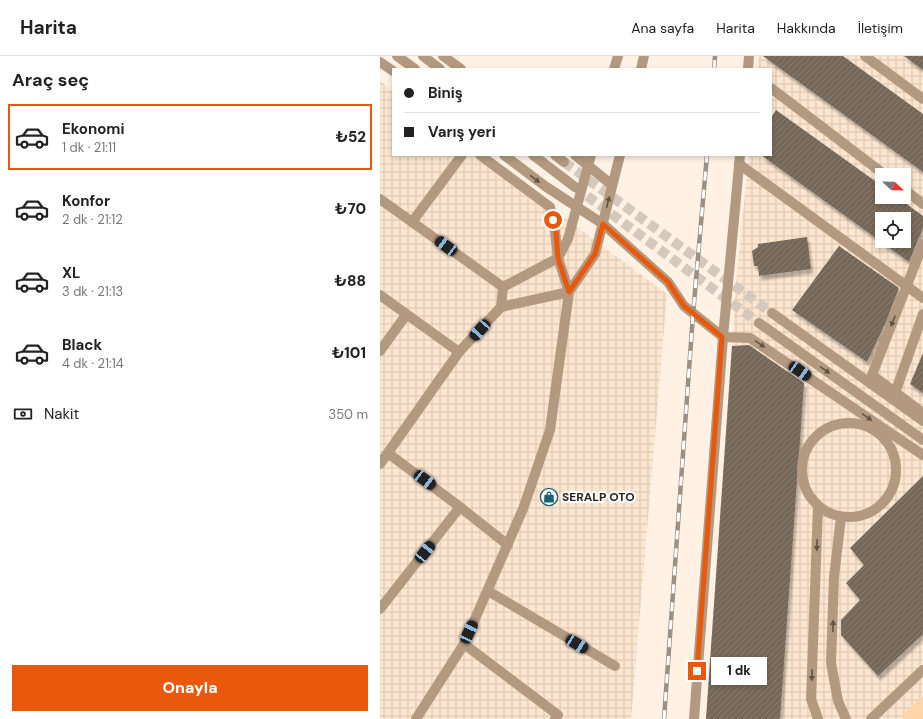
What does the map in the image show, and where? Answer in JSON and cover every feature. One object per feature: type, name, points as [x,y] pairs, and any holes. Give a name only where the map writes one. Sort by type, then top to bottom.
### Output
[{"type":"street","points":[[397,56],[414,68]]},
{"type":"street","points":[[423,56],[439,68]]},
{"type":"street","points":[[443,56],[459,68]]},
{"type":"street","points":[[614,68],[618,56]]},
{"type":"street","points":[[641,68],[644,56]]},
{"type":"street","points":[[748,68],[749,56]]},
{"type":"street","points":[[865,56],[923,99]]},
{"type":"street","points":[[380,62],[392,70]]},
{"type":"street","points":[[772,89],[876,168]]},
{"type":"street","points":[[412,222],[461,156]]},
{"type":"street","points":[[416,719],[464,644],[523,509],[550,430],[569,292],[558,258],[556,232],[550,207],[481,156]]},
{"type":"street","points":[[505,156],[545,186],[603,224],[668,282],[684,306],[722,337],[750,338],[923,455]]},
{"type":"street","points":[[533,156],[576,187]]},
{"type":"street","points":[[556,156],[564,162]]},
{"type":"street","points":[[576,156],[612,186]]},
{"type":"street","points":[[503,287],[558,258],[568,239],[591,156]]},
{"type":"street","points":[[380,464],[389,454],[459,352],[501,307],[569,292],[595,254],[620,156]]},
{"type":"street","points":[[739,160],[923,298]]},
{"type":"street","points":[[694,719],[722,337],[739,160]]},
{"type":"street","points":[[911,195],[923,204]]},
{"type":"street","points":[[380,199],[503,287]]},
{"type":"street","points":[[923,244],[872,375],[923,413]]},
{"type":"street","points":[[501,307],[503,287]]},
{"type":"street","points":[[380,295],[459,352]]},
{"type":"street","points":[[772,313],[923,422]]},
{"type":"street","points":[[896,393],[923,314]]},
{"type":"street","points":[[380,351],[406,315]]},
{"type":"street","points":[[759,323],[923,440]]},
{"type":"street","points":[[846,423],[862,425],[876,432],[888,443],[895,457],[896,473],[893,489],[884,502],[872,512],[856,517],[841,517],[829,513],[818,506],[808,494],[803,479],[802,463],[808,448],[817,435],[831,427],[846,423]]},
{"type":"street","points":[[389,454],[508,545]]},
{"type":"street","points":[[818,506],[811,698],[818,719]]},
{"type":"street","points":[[380,609],[460,507]]},
{"type":"street","points":[[841,517],[834,577],[832,663],[838,701],[846,719]]},
{"type":"street","points":[[488,591],[615,666]]},
{"type":"street","points":[[464,644],[558,715],[556,719]]},
{"type":"street","points":[[871,719],[923,670]]},
{"type":"shaded area","points":[[759,56],[923,56],[923,719],[706,719],[737,272],[749,156],[772,156],[772,68],[757,68]]},
{"type":"shaded area","points":[[380,81],[392,90],[392,156],[481,156],[667,294],[631,719],[380,719]]},
{"type":"shaded area","points":[[923,696],[923,719],[903,719],[901,716]]},
{"type":"building","points":[[763,56],[843,56],[923,114],[923,172]]},
{"type":"building","points":[[904,56],[923,56],[923,70]]},
{"type":"building","points":[[776,110],[875,181],[875,204],[907,204],[923,216],[923,228],[909,262],[890,248],[911,248],[911,212],[875,212],[875,237],[762,156],[772,156],[772,116]]},
{"type":"building","points":[[807,237],[811,269],[759,276],[758,266],[754,266],[752,251],[758,247],[758,244]]},
{"type":"building","points":[[839,246],[899,288],[886,322],[867,362],[792,310]]},
{"type":"building","points":[[749,345],[804,383],[780,719],[706,719],[732,346]]},
{"type":"building","points":[[923,353],[923,393],[910,384]]},
{"type":"building","points":[[923,476],[923,634],[878,676],[841,635],[841,620],[860,600],[846,583],[864,565],[850,548]]},
{"type":"tunnel","points":[[564,162],[772,313]]},
{"type":"tunnel","points":[[575,187],[759,323]]},
{"type":"railway","points":[[714,68],[715,56]]},
{"type":"railway","points":[[664,719],[693,314],[707,156]]},
{"type":"place","name":"SERALP OTO","points":[[549,497]]},
{"type":"route","points":[[553,220],[556,232],[558,258],[569,292],[595,254],[603,224],[668,282],[684,306],[722,337],[697,671]]}]
